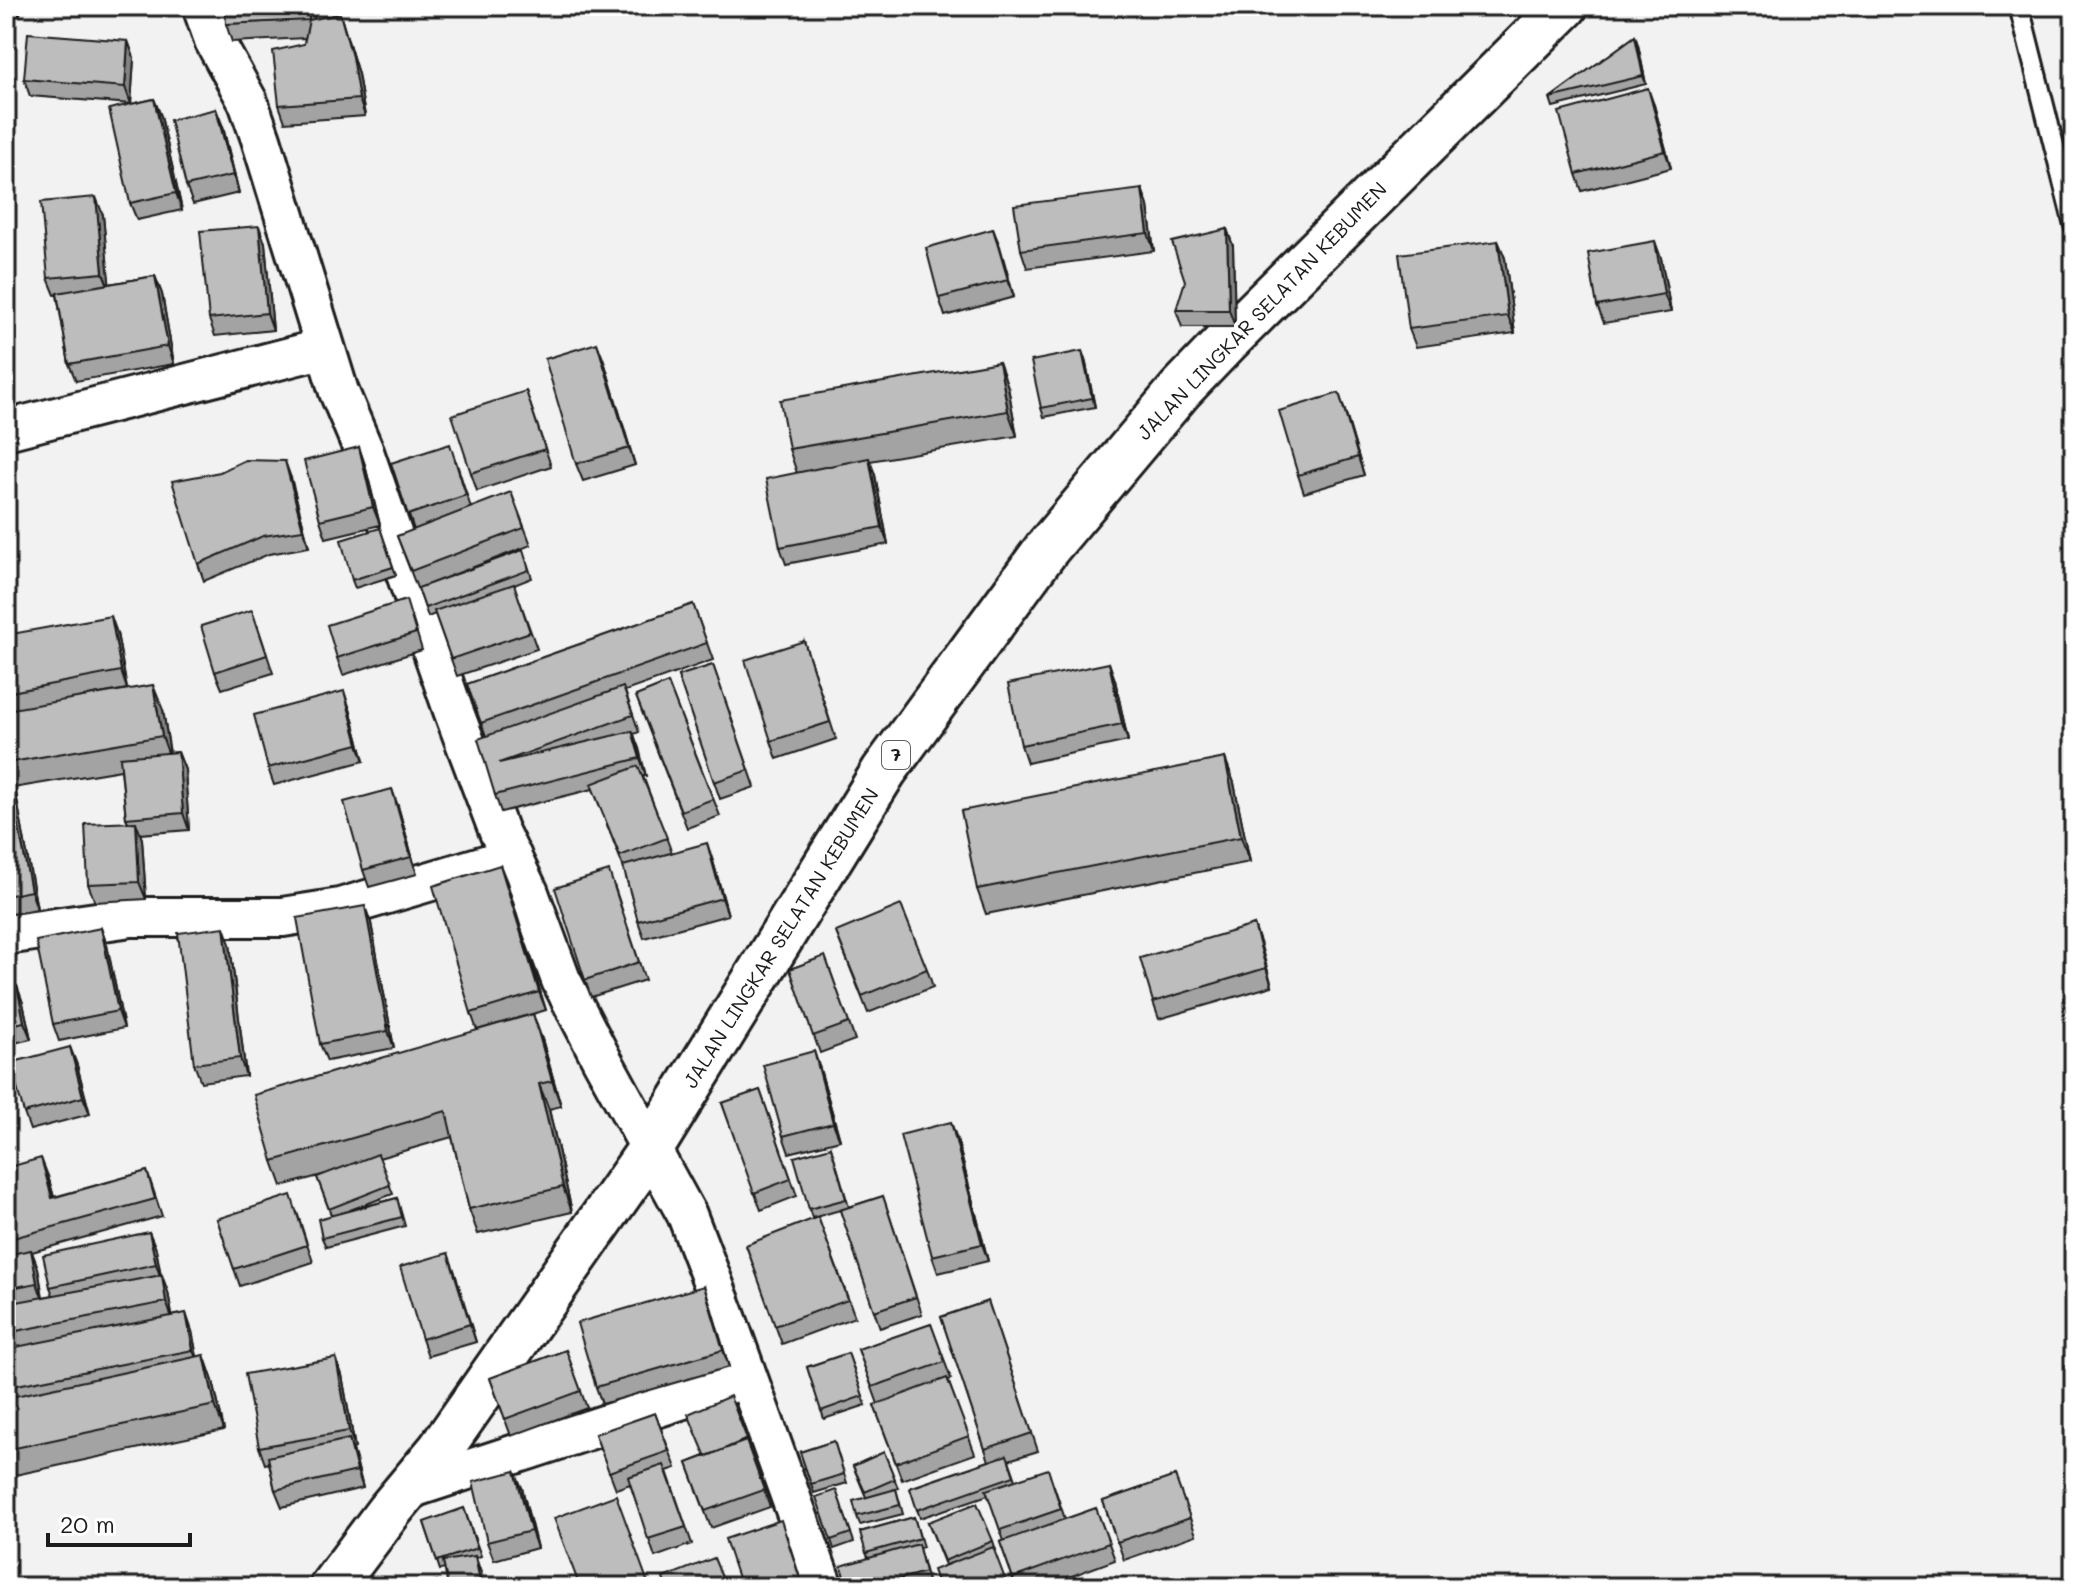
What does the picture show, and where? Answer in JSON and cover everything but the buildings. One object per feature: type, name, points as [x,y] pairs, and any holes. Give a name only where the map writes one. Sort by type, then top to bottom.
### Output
[{"type":"highway","name":"JALAN LINGKAR SELATAN KEBUMEN","points":[[332,1587],[440,1450],[650,1150],[884,771],[1048,547],[1161,412],[1218,350],[1565,6]]},
{"type":"street","points":[[202,6],[214,40],[252,114],[339,392],[363,449],[453,710],[499,832],[529,893],[561,980],[687,1215],[823,1587]]},
{"type":"street","points":[[6,430],[325,348]]},
{"type":"street","points":[[6,935],[131,917],[283,917],[340,908],[512,857]]},
{"type":"street","points":[[406,1490],[747,1378]]},
{"type":"lane","points":[[2019,6],[2074,225]]}]
